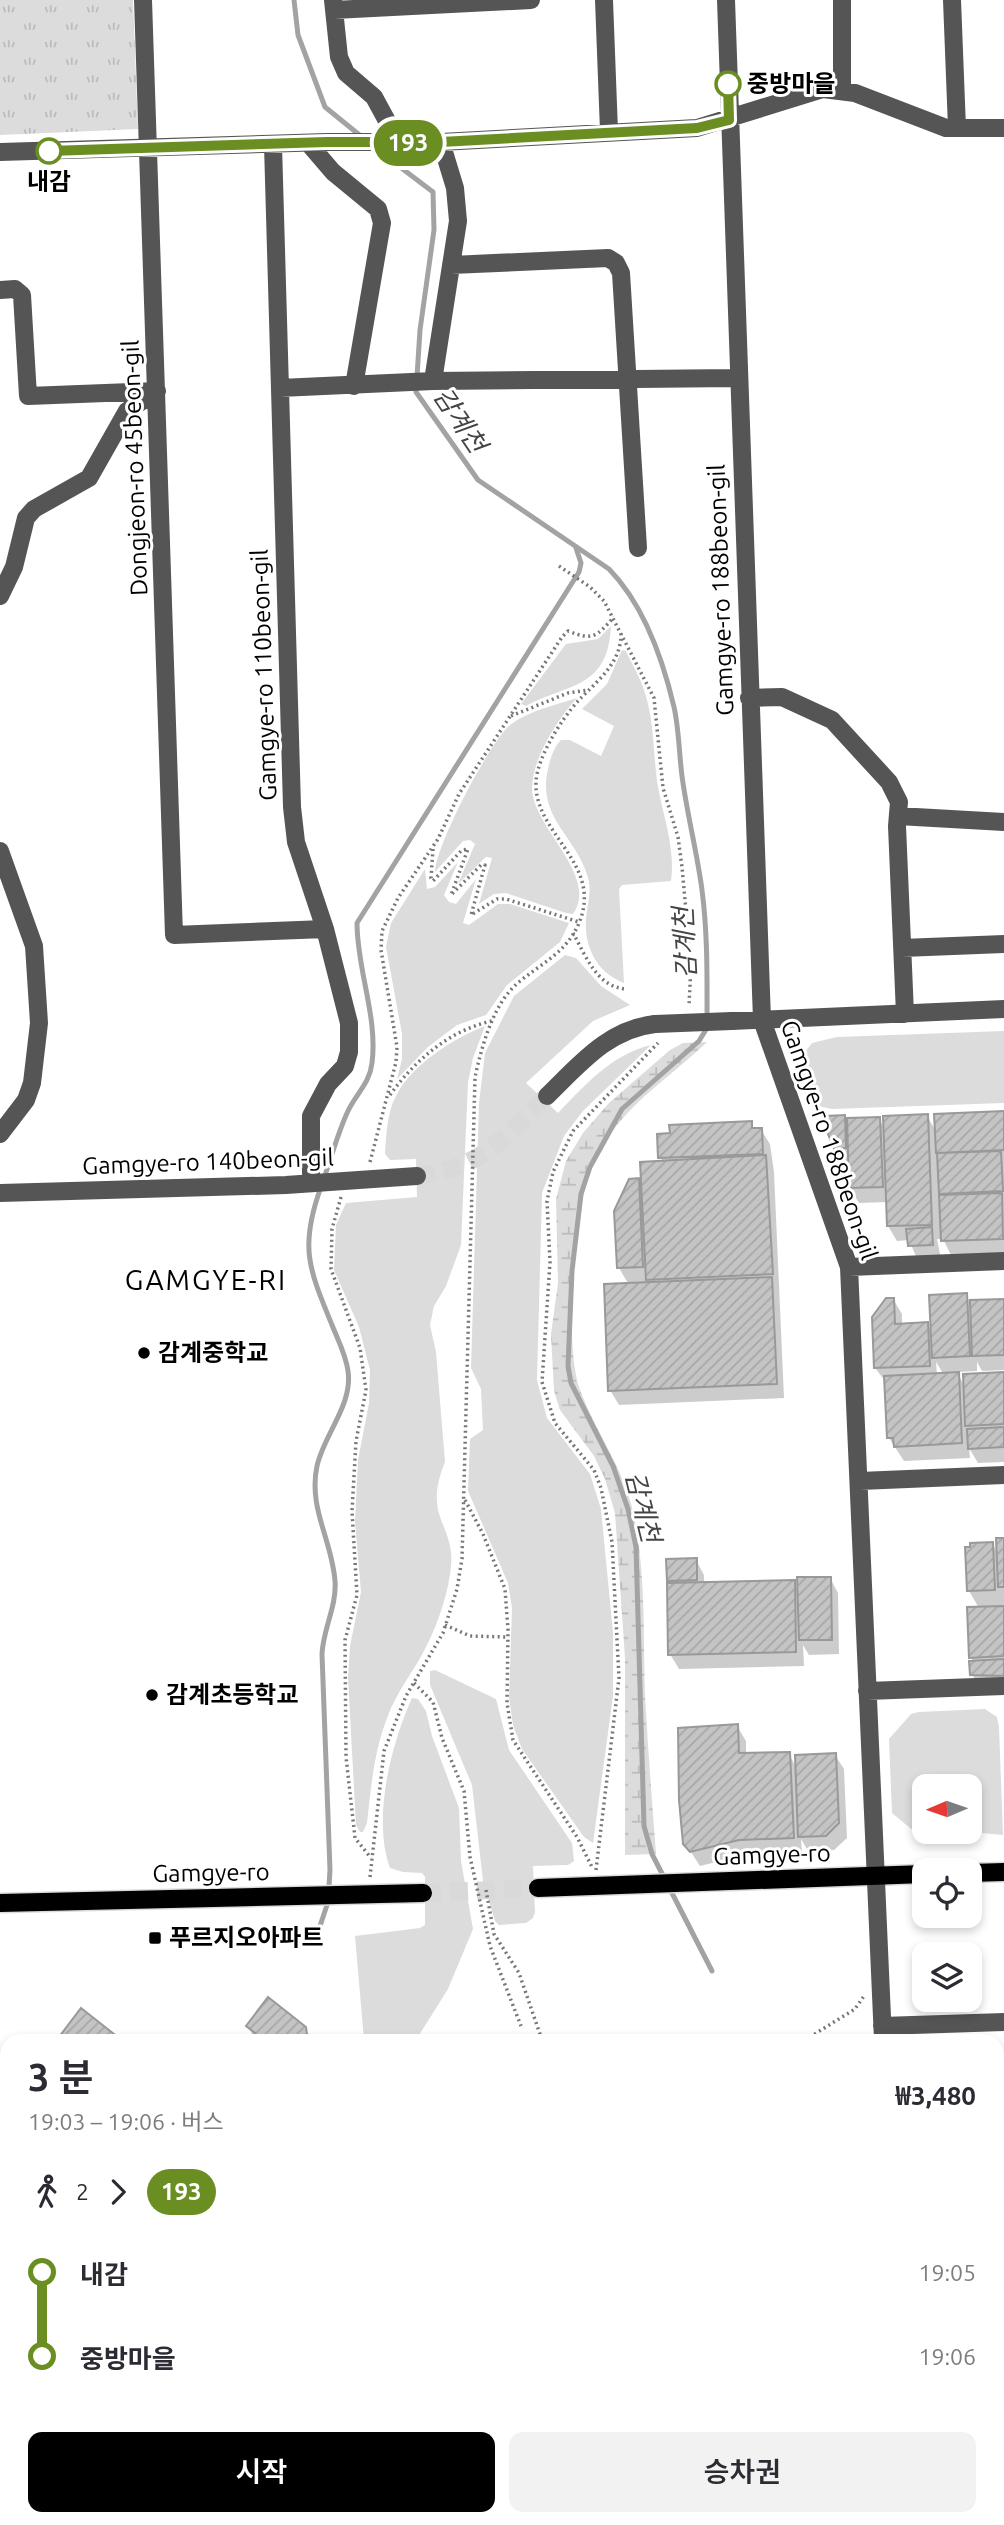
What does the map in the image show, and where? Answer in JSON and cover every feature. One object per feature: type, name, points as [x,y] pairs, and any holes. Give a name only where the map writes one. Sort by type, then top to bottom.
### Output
[{"type":"main road","points":[[982,1873],[1004,1872]]},
{"type":"main road","name":"Gamgye-ro","points":[[538,1888],[912,1874]]},
{"type":"main road","name":"Gamgye-ro","points":[[0,1903],[423,1893]]},
{"type":"street","name":"Dongjeon-ro 45beon-gil","points":[[143,0],[174,935],[325,929]]},
{"type":"street","points":[[399,143],[374,97],[345,73],[339,57],[333,5],[531,0]]},
{"type":"street","points":[[604,0],[609,131]]},
{"type":"street","name":"Gamgye-ro 188beon-gil","points":[[726,0],[737,378],[762,1020],[849,1267],[882,2033]]},
{"type":"street","points":[[842,0],[842,90]]},
{"type":"street","points":[[952,0],[957,128]]},
{"type":"street","points":[[0,152],[327,142],[441,142],[697,128],[729,120],[804,93],[842,90],[946,128],[1004,128]]},
{"type":"street","points":[[432,381],[451,265],[457,205],[456,188],[441,142]]},
{"type":"street","points":[[309,144],[333,172],[378,209],[383,223],[354,386]]},
{"type":"street","name":"Gamgye-ro 110beon-gil","points":[[273,145],[292,807],[296,842],[325,929],[349,1023],[349,1052],[345,1066],[328,1084],[311,1116],[311,1184]]},
{"type":"street","points":[[451,265],[608,258],[616,263],[621,273],[638,548]]},
{"type":"street","points":[[0,290],[15,289],[22,295],[28,396],[157,391]]},
{"type":"street","points":[[280,388],[432,381],[737,378]]},
{"type":"street","points":[[0,596],[14,567],[26,518],[34,509],[89,478],[127,411],[157,391]]},
{"type":"street","points":[[749,698],[782,697],[832,720],[889,782],[899,802],[905,1014]]},
{"type":"street","points":[[898,816],[1004,822]]},
{"type":"street","points":[[0,850],[34,946],[39,1023],[32,1083],[26,1100],[0,1134]]},
{"type":"street","points":[[902,948],[1004,944]]},
{"type":"street","points":[[547,1096],[608,1040],[625,1030],[655,1024],[1004,1009]]},
{"type":"street","name":"Gamgye-ro 140beon-gil","points":[[0,1193],[286,1185],[417,1177]]},
{"type":"street","points":[[849,1267],[1004,1261]]},
{"type":"street","points":[[860,1482],[1004,1475]]},
{"type":"street","points":[[867,1691],[1004,1686]]},
{"type":"street","points":[[882,2033],[1004,2022]]},
{"type":"path","points":[[464,1498],[483,1534],[505,1588],[508,1637],[507,1703],[513,1740],[577,1837],[595,1874],[619,1678],[612,1542],[598,1479],[585,1458],[555,1423],[542,1382],[550,1262],[547,1201],[553,1172],[573,1131],[594,1106],[682,1022],[689,1008],[691,966],[678,837],[663,788],[654,698],[614,617],[590,587],[559,566]]},
{"type":"path","points":[[369,1180],[369,1165],[394,1077],[397,1047],[381,950],[382,931],[398,898],[433,849],[459,794],[565,633],[592,636],[614,617]]},
{"type":"path","points":[[370,1894],[371,1858],[384,1751],[414,1683],[445,1625],[457,1589],[462,1559],[474,1090],[479,1060],[497,1010],[518,982],[553,958],[579,922],[584,905],[583,880],[542,809],[536,781],[545,755],[567,716],[591,690],[619,651],[621,630]]},
{"type":"path","points":[[509,717],[568,693],[591,690]]},
{"type":"path","points":[[433,849],[433,881],[462,850],[468,849],[451,895],[481,865],[485,865],[471,915],[497,899],[506,899],[579,922]]},
{"type":"path","points":[[573,933],[601,978],[610,985],[627,989]]},
{"type":"path","points":[[389,1097],[408,1073],[446,1040],[464,1028],[493,1021]]},
{"type":"path","points":[[345,1181],[332,1229],[331,1269],[360,1348],[366,1390],[356,1441],[352,1511],[357,1595],[345,1640],[346,1757],[355,1838],[371,1858]]},
{"type":"path","points":[[445,1625],[470,1636],[508,1637]]},
{"type":"path","points":[[414,1683],[433,1702],[442,1738],[464,1791],[470,1857],[490,1946],[521,2026]]},
{"type":"path","points":[[486,1891],[494,1934],[519,1973],[540,2034]]},
{"type":"path","points":[[815,2034],[855,2009],[880,1974]]},
{"type":"green space","points":[[0,0],[133,0],[138,129],[0,135]]},
{"type":"green space","points":[[611,626],[608,647],[594,673],[571,687],[526,706],[521,704],[566,644],[598,639]]},
{"type":"green space","points":[[622,650],[626,651],[638,675],[648,703],[672,870],[671,881],[622,885],[619,889],[624,983],[606,973],[590,949],[586,929],[589,882],[577,853],[553,816],[546,787],[551,757],[561,740],[570,740],[601,756],[614,726],[582,709],[607,684]]},
{"type":"green space","points":[[577,698],[541,752],[532,788],[542,819],[563,851],[578,884],[579,899],[573,914],[506,893],[494,894],[479,904],[492,858],[486,857],[458,884],[475,844],[470,840],[463,841],[435,872],[453,820],[487,755],[507,728],[531,713]]},
{"type":"green space","points":[[458,862],[444,895],[449,902],[456,904],[476,879],[463,923],[469,925],[498,904],[510,904],[569,923],[560,942],[507,985],[486,1015],[457,1025],[428,1047],[397,1079],[402,1059],[402,1034],[386,947],[391,923],[425,869],[427,889],[435,887]]},
{"type":"green space","points":[[565,955],[576,958],[601,986],[630,1005],[593,1021],[526,1083],[558,1113],[611,1063],[651,1045],[583,1111],[564,1136],[542,1193],[537,1380],[547,1418],[590,1474],[601,1509],[613,1633],[613,1696],[593,1843],[584,1837],[522,1749],[513,1725],[509,1697],[512,1608],[508,1583],[468,1491],[470,1439],[483,1430],[481,1389],[471,1368],[479,1103],[485,1053],[514,996]]},
{"type":"green space","points":[[485,1026],[473,1058],[468,1082],[461,1245],[446,1286],[434,1306],[430,1325],[436,1352],[445,1462],[437,1496],[451,1552],[450,1575],[432,1634],[387,1718],[376,1757],[367,1823],[363,1832],[360,1832],[356,1825],[348,1678],[350,1646],[361,1592],[355,1522],[358,1460],[369,1403],[370,1370],[359,1327],[334,1270],[336,1225],[346,1203],[417,1197],[416,1159],[390,1160],[385,1154],[393,1102],[403,1085],[423,1063],[447,1045]]},
{"type":"green space","points":[[1004,1031],[1004,1103],[832,1109],[808,1104],[797,1063],[812,1043],[837,1037]]},
{"type":"green space","points":[[707,1042],[645,1096],[603,1144],[586,1185],[575,1258],[572,1346],[575,1371],[587,1407],[619,1470],[631,1503],[641,1565],[645,1696],[656,1854],[625,1855],[625,1658],[615,1513],[605,1479],[594,1456],[560,1410],[554,1391],[551,1334],[558,1283],[556,1199],[566,1161],[583,1133],[609,1103],[670,1050],[683,1043]]},
{"type":"green space","points":[[435,1670],[496,1699],[509,1750],[572,1843],[574,1861],[568,1865],[533,1866],[535,1912],[533,1918],[526,1923],[499,1925],[495,1921],[483,1881],[472,1785],[430,1685],[430,1671]]},
{"type":"green space","points":[[412,1698],[418,1699],[426,1711],[432,1736],[459,1808],[461,1861],[473,1929],[448,1989],[420,2034],[363,2034],[355,1936],[420,1928],[425,1925],[425,1877],[422,1873],[390,1868],[385,1849],[383,1827],[386,1782]]},
{"type":"green space","points":[[985,1709],[997,1717],[1003,1835],[982,1833],[982,1774],[912,1774],[912,1830],[892,1813],[889,1739],[911,1714]]},
{"type":"building","points":[[1004,1111],[1004,1150],[936,1153],[934,1114]]},
{"type":"building","points":[[928,1114],[932,1225],[887,1226],[883,1116]]},
{"type":"building","points":[[845,1115],[846,1148],[834,1149],[826,1129],[826,1116]]},
{"type":"building","points":[[880,1117],[883,1187],[849,1188],[847,1118]]},
{"type":"building","points":[[752,1121],[752,1128],[762,1128],[763,1154],[658,1158],[657,1134],[670,1133],[669,1125]]},
{"type":"building","points":[[1001,1151],[1003,1191],[939,1194],[937,1153]]},
{"type":"building","points":[[766,1155],[773,1274],[646,1280],[640,1162]]},
{"type":"building","points":[[639,1178],[643,1267],[617,1268],[614,1211],[629,1179]]},
{"type":"building","points":[[1002,1193],[1003,1239],[941,1241],[939,1195]]},
{"type":"building","points":[[932,1227],[933,1245],[908,1246],[906,1229]]},
{"type":"building","points":[[772,1277],[777,1384],[608,1391],[604,1284]]},
{"type":"building","points":[[967,1293],[970,1356],[932,1358],[929,1295]]},
{"type":"building","points":[[886,1298],[894,1298],[895,1324],[928,1322],[930,1366],[874,1368],[872,1317]]},
{"type":"building","points":[[1004,1299],[1004,1355],[972,1356],[970,1300]]},
{"type":"building","points":[[959,1372],[962,1443],[894,1447],[893,1438],[887,1438],[884,1376]]},
{"type":"building","points":[[1004,1372],[1004,1424],[965,1426],[963,1374]]},
{"type":"building","points":[[1004,1427],[1004,1447],[968,1449],[967,1429]]},
{"type":"building","points":[[996,1538],[1004,1538],[1004,1587],[998,1587]]},
{"type":"building","points":[[993,1542],[995,1590],[967,1591],[965,1547],[970,1547],[970,1543]]},
{"type":"building","points":[[697,1558],[697,1580],[667,1581],[666,1559]]},
{"type":"building","points":[[797,1577],[831,1577],[832,1640],[799,1640]]},
{"type":"building","points":[[795,1580],[796,1652],[668,1655],[667,1583]]},
{"type":"building","points":[[1004,1606],[1004,1656],[969,1658],[967,1607]]},
{"type":"building","points":[[1004,1659],[1004,1676],[970,1675],[969,1661]]},
{"type":"building","points":[[738,1724],[739,1753],[790,1752],[794,1838],[739,1840],[690,1852],[683,1844],[679,1800],[678,1728]]},
{"type":"building","points":[[836,1753],[839,1823],[826,1836],[798,1837],[795,1755]]},
{"type":"building","points":[[268,1997],[306,2027],[307,2034],[254,2034],[246,2026]]},
{"type":"building","points":[[81,2008],[114,2034],[61,2034]]},
{"type":"waterway","name":"감계천","points":[[294,0],[298,35],[325,107],[362,137]]},
{"type":"waterway","name":"감계천","points":[[375,148],[433,192],[434,230],[420,330],[416,392],[478,480],[609,569],[621,583],[650,634],[676,715],[684,790],[704,907],[707,1028],[699,1041],[622,1109],[590,1167],[581,1194],[572,1271],[568,1366],[571,1383],[613,1466],[628,1509],[636,1547],[644,1826],[652,1854],[712,1971]]},
{"type":"waterway","points":[[324,1178],[344,1119],[366,1082],[372,1063],[372,1028],[357,923],[579,572],[581,563],[576,548]]},
{"type":"waterway","points":[[316,1938],[328,1902],[330,1870],[322,1654],[335,1581],[318,1510],[315,1481],[321,1454],[342,1408],[348,1384],[346,1359],[317,1288],[310,1258],[310,1226],[321,1187]]},
{"type":"tunnel","points":[[417,1176],[439,1172],[475,1159],[503,1138],[547,1096]]},
{"type":"tunnel","points":[[423,1893],[538,1888]]},
{"type":"bus line","name":"193","points":[[49,151],[327,142],[441,142],[697,128],[729,120],[728,84]]},
{"type":"place","name":"중방마을","points":[[728,84]]},
{"type":"place","name":"내감","points":[[49,151]]},
{"type":"place","name":"감계중학교","points":[[144,1353]]},
{"type":"place","name":"감계초등학교","points":[[152,1695]]},
{"type":"place","name":"푸르지오아파트","points":[[155,1938]]},
{"type":"district","name":"GAMGYE-RI","points":[[206,1280]]}]
